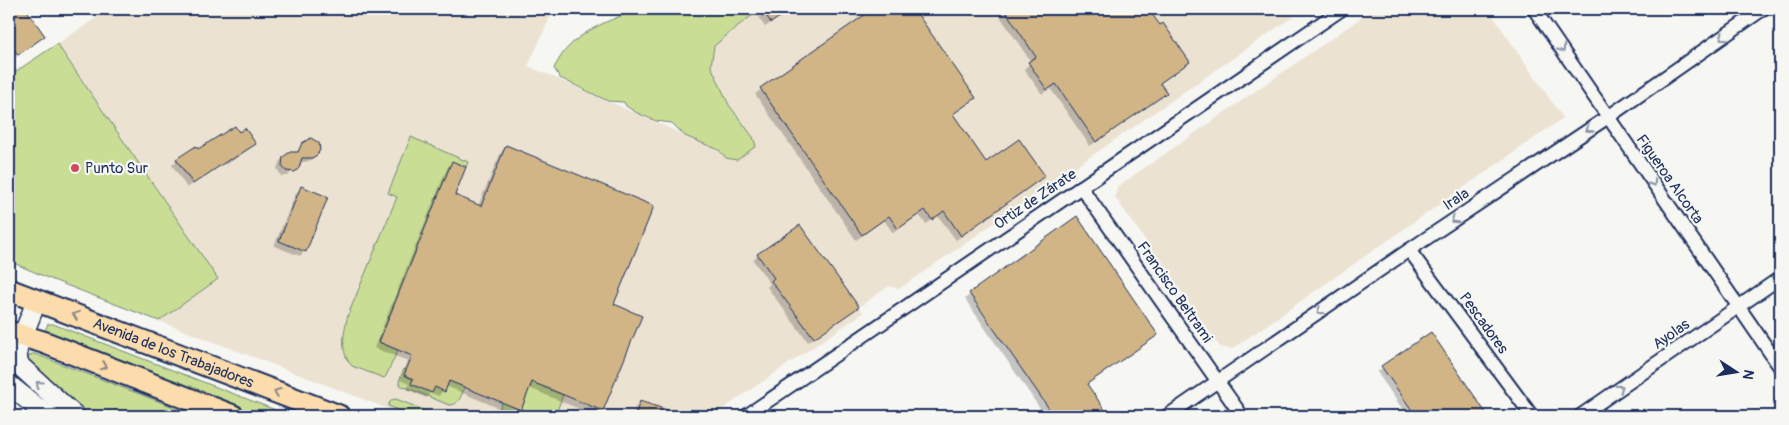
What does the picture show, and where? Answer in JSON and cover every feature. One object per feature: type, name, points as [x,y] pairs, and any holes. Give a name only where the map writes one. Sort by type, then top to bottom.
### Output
[{"type":"main road","name":"Avenida de los Trabajadores","points":[[9,290],[339,416]]},
{"type":"main road","points":[[37,300],[16,334],[18,364],[75,416]]},
{"type":"main road","points":[[16,334],[42,342],[233,416]]},
{"type":"main road","points":[[9,386],[48,416]]},
{"type":"street","name":"Ortiz de Zárate","points":[[746,416],[1342,9]]},
{"type":"street","name":"Figueroa Alcorta","points":[[1534,9],[1780,367]]},
{"type":"street","name":"Irala","points":[[1167,416],[1409,250],[1608,117],[1763,9]]},
{"type":"street","name":"Francisco Beltrami","points":[[1081,187],[1242,416]]},
{"type":"street","name":"Pescadores","points":[[1409,250],[1532,416]]},
{"type":"street","name":"Ayolas","points":[[1580,416],[1780,278]]},
{"type":"shaded area","points":[[110,9],[554,9],[528,66],[719,150],[726,158],[737,160],[748,150],[753,137],[729,105],[711,66],[713,43],[761,9],[1304,9],[899,289],[889,286],[859,307],[863,313],[712,416],[407,416],[159,321],[218,279],[57,44]]},
{"type":"shaded area","points":[[1374,9],[1488,9],[1563,118],[1232,349],[1220,347],[1115,197],[1117,187]]},
{"type":"green space","points":[[642,9],[761,9],[714,46],[711,66],[729,105],[753,137],[756,146],[737,160],[726,158],[719,150],[685,136],[672,123],[656,121],[637,113],[626,106],[624,102],[608,101],[560,78],[554,68],[571,44],[600,25]]},
{"type":"green space","name":"Punto Sur","points":[[57,44],[218,279],[159,321],[9,261],[9,76]]},
{"type":"green space","points":[[411,137],[468,162],[466,167],[452,162],[379,342],[398,350],[384,378],[352,366],[345,355],[344,334],[348,315],[397,197],[388,193]]},
{"type":"green space","points":[[48,324],[53,324],[291,416],[262,416],[49,334],[45,330]]},
{"type":"green space","points":[[32,354],[197,416],[91,416],[54,386],[29,361],[28,357]]},
{"type":"green space","points":[[404,369],[407,370],[405,375],[445,391],[449,381],[465,387],[457,402],[449,405],[400,385],[399,381]]},
{"type":"green space","points":[[532,382],[563,395],[555,416],[497,416],[502,402],[521,410]]},
{"type":"green space","points":[[396,399],[439,416],[414,416],[388,406],[391,400]]},
{"type":"building","points":[[9,9],[26,9],[45,36],[18,55],[9,42]]},
{"type":"building","points":[[762,9],[791,9],[771,23]]},
{"type":"building","points":[[873,9],[914,9],[976,98],[953,114],[986,162],[1019,139],[1045,176],[961,236],[944,211],[932,220],[925,210],[898,229],[889,216],[862,235],[760,88]]},
{"type":"building","points":[[1004,9],[1148,9],[1160,25],[1163,23],[1190,62],[1160,83],[1167,93],[1096,142],[1056,84],[1047,90],[1028,62],[1036,57]]},
{"type":"building","points":[[235,126],[239,132],[245,128],[256,144],[193,184],[176,159],[196,146],[198,149]]},
{"type":"building","points":[[311,138],[319,143],[320,150],[317,155],[312,158],[302,158],[299,168],[295,172],[286,171],[282,166],[283,157],[290,152],[298,152],[302,143]]},
{"type":"building","points":[[506,145],[654,206],[614,304],[642,316],[603,411],[532,382],[521,410],[449,381],[445,392],[435,387],[432,393],[411,384],[413,379],[404,375],[412,356],[379,342],[452,161],[466,167],[455,195],[481,206]]},
{"type":"building","points":[[301,186],[328,197],[306,252],[279,241]]},
{"type":"building","points":[[1077,216],[1158,335],[1087,384],[1109,416],[1054,416],[969,293]]},
{"type":"building","points":[[800,225],[859,307],[814,338],[771,281],[774,278],[757,254]]},
{"type":"building","points":[[1431,332],[1488,416],[1416,416],[1381,366]]},
{"type":"building","points":[[640,401],[679,414],[679,416],[635,416]]},
{"type":"place","name":"Punto Sur","points":[[75,168]]}]
